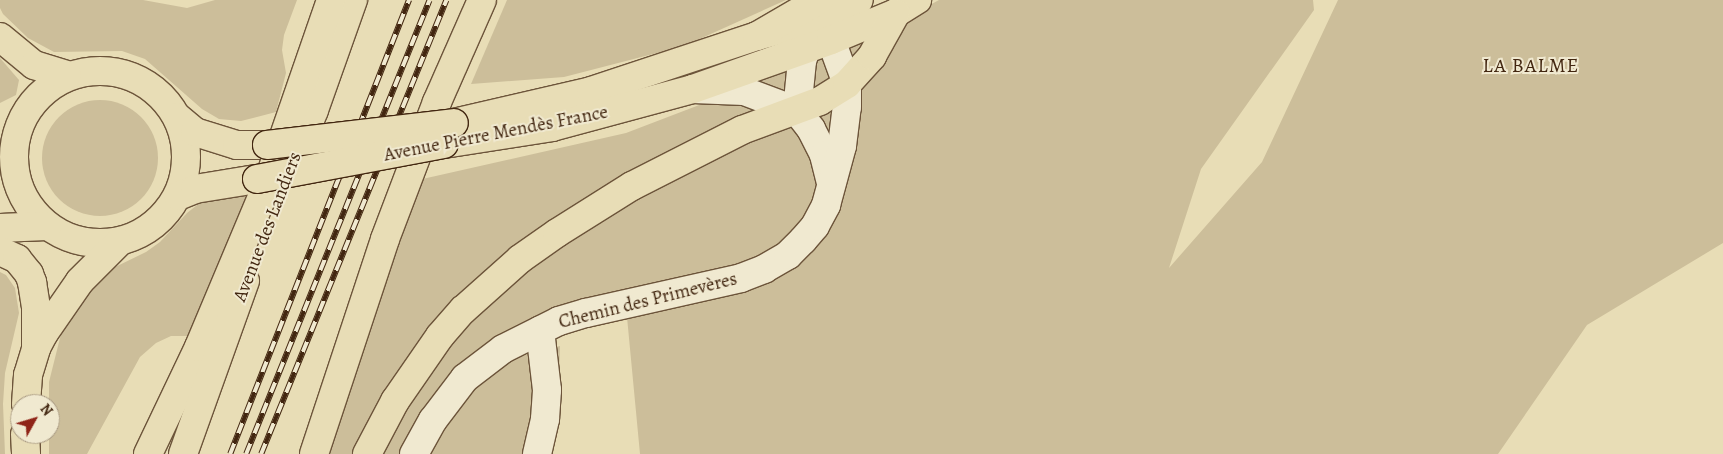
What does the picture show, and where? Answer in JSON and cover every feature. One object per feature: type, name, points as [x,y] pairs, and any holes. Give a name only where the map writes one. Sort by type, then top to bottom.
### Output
[{"type":"main road","points":[[148,454],[199,347],[267,185],[331,0]]},
{"type":"main road","name":"Avenue des Landiers","points":[[183,454],[252,263],[314,110],[353,0]]},
{"type":"main road","points":[[314,454],[385,239],[437,102],[482,0]]},
{"type":"main road","name":"Avenue Pierre Mendès France","points":[[177,117],[195,132],[237,145],[552,128],[693,89],[804,50],[822,20],[859,0]]},
{"type":"main road","points":[[367,454],[395,401],[440,336],[463,310],[520,259],[594,209],[658,172],[742,130],[820,101],[847,84],[872,56],[906,6]]},
{"type":"main road","name":"Avenue Pierre Mendès France","points":[[178,196],[195,189],[257,179],[449,134],[591,91],[757,36],[822,20],[906,6]]},
{"type":"main road","points":[[0,37],[34,65],[66,76]]},
{"type":"main road","points":[[0,124],[27,108],[45,89],[66,76],[93,70],[118,72],[142,81],[162,96],[177,117],[184,136],[187,156],[185,177],[178,196],[163,217],[142,234],[118,242],[99,245],[80,242],[63,236],[47,226],[8,182],[18,128],[27,108]]},
{"type":"main road","points":[[0,228],[47,226]]},
{"type":"main road","points":[[36,348],[80,281],[118,242]]},
{"type":"main road","points":[[0,250],[17,259],[29,274],[32,282],[36,307],[36,348],[28,375],[27,394]]},
{"type":"street","name":"Chemin des Primevères","points":[[414,454],[433,420],[465,378],[503,349],[540,330],[586,313],[741,278],[764,269],[788,255],[815,226],[826,205],[842,146],[847,107],[847,84],[822,20]]},
{"type":"street","points":[[693,89],[744,92],[797,111],[799,80],[804,50]]},
{"type":"street","name":"Chemin des Primevères","points":[[797,111],[811,130],[824,155],[831,184]]},
{"type":"street","points":[[536,454],[545,419],[548,390],[540,330]]},
{"type":"shaded area","points":[[0,0],[143,0],[187,8],[215,0],[297,0],[284,35],[282,50],[286,73],[276,112],[241,121],[219,119],[202,109],[145,59],[122,51],[54,52],[28,38],[3,14],[0,8]]},
{"type":"shaded area","points":[[507,0],[786,0],[684,46],[564,77],[471,84]]},
{"type":"shaded area","points":[[939,0],[1313,0],[1314,10],[1201,169],[1169,268],[1262,162],[1338,0],[1723,0],[1723,243],[1587,325],[1498,454],[640,454],[625,296],[518,333],[406,454],[326,454],[418,180],[626,133],[817,60],[901,21]]},
{"type":"shaded area","points":[[0,58],[19,80],[16,95],[0,103]]},
{"type":"shaded area","points":[[100,100],[122,105],[141,117],[153,136],[158,158],[153,180],[141,199],[122,211],[100,216],[78,211],[59,199],[47,180],[42,158],[47,136],[59,117],[78,105]]},
{"type":"shaded area","points":[[255,186],[189,336],[171,336],[156,343],[140,357],[87,454],[49,454],[49,444],[60,444],[60,394],[49,394],[49,382],[61,334],[81,299],[107,271],[146,252],[160,242],[187,213],[201,202]]},
{"type":"shaded area","points":[[0,272],[6,275],[15,288],[19,313],[5,373],[3,404],[5,454],[0,454]]},
{"type":"shaded area","points":[[560,346],[558,422],[552,454],[431,454],[458,407],[503,361]]},
{"type":"railway","points":[[230,454],[409,0]]},
{"type":"railway","points":[[246,454],[429,0]]},
{"type":"railway","points":[[261,454],[446,0]]},
{"type":"district","name":"LA BALME","points":[[1531,65]]}]
